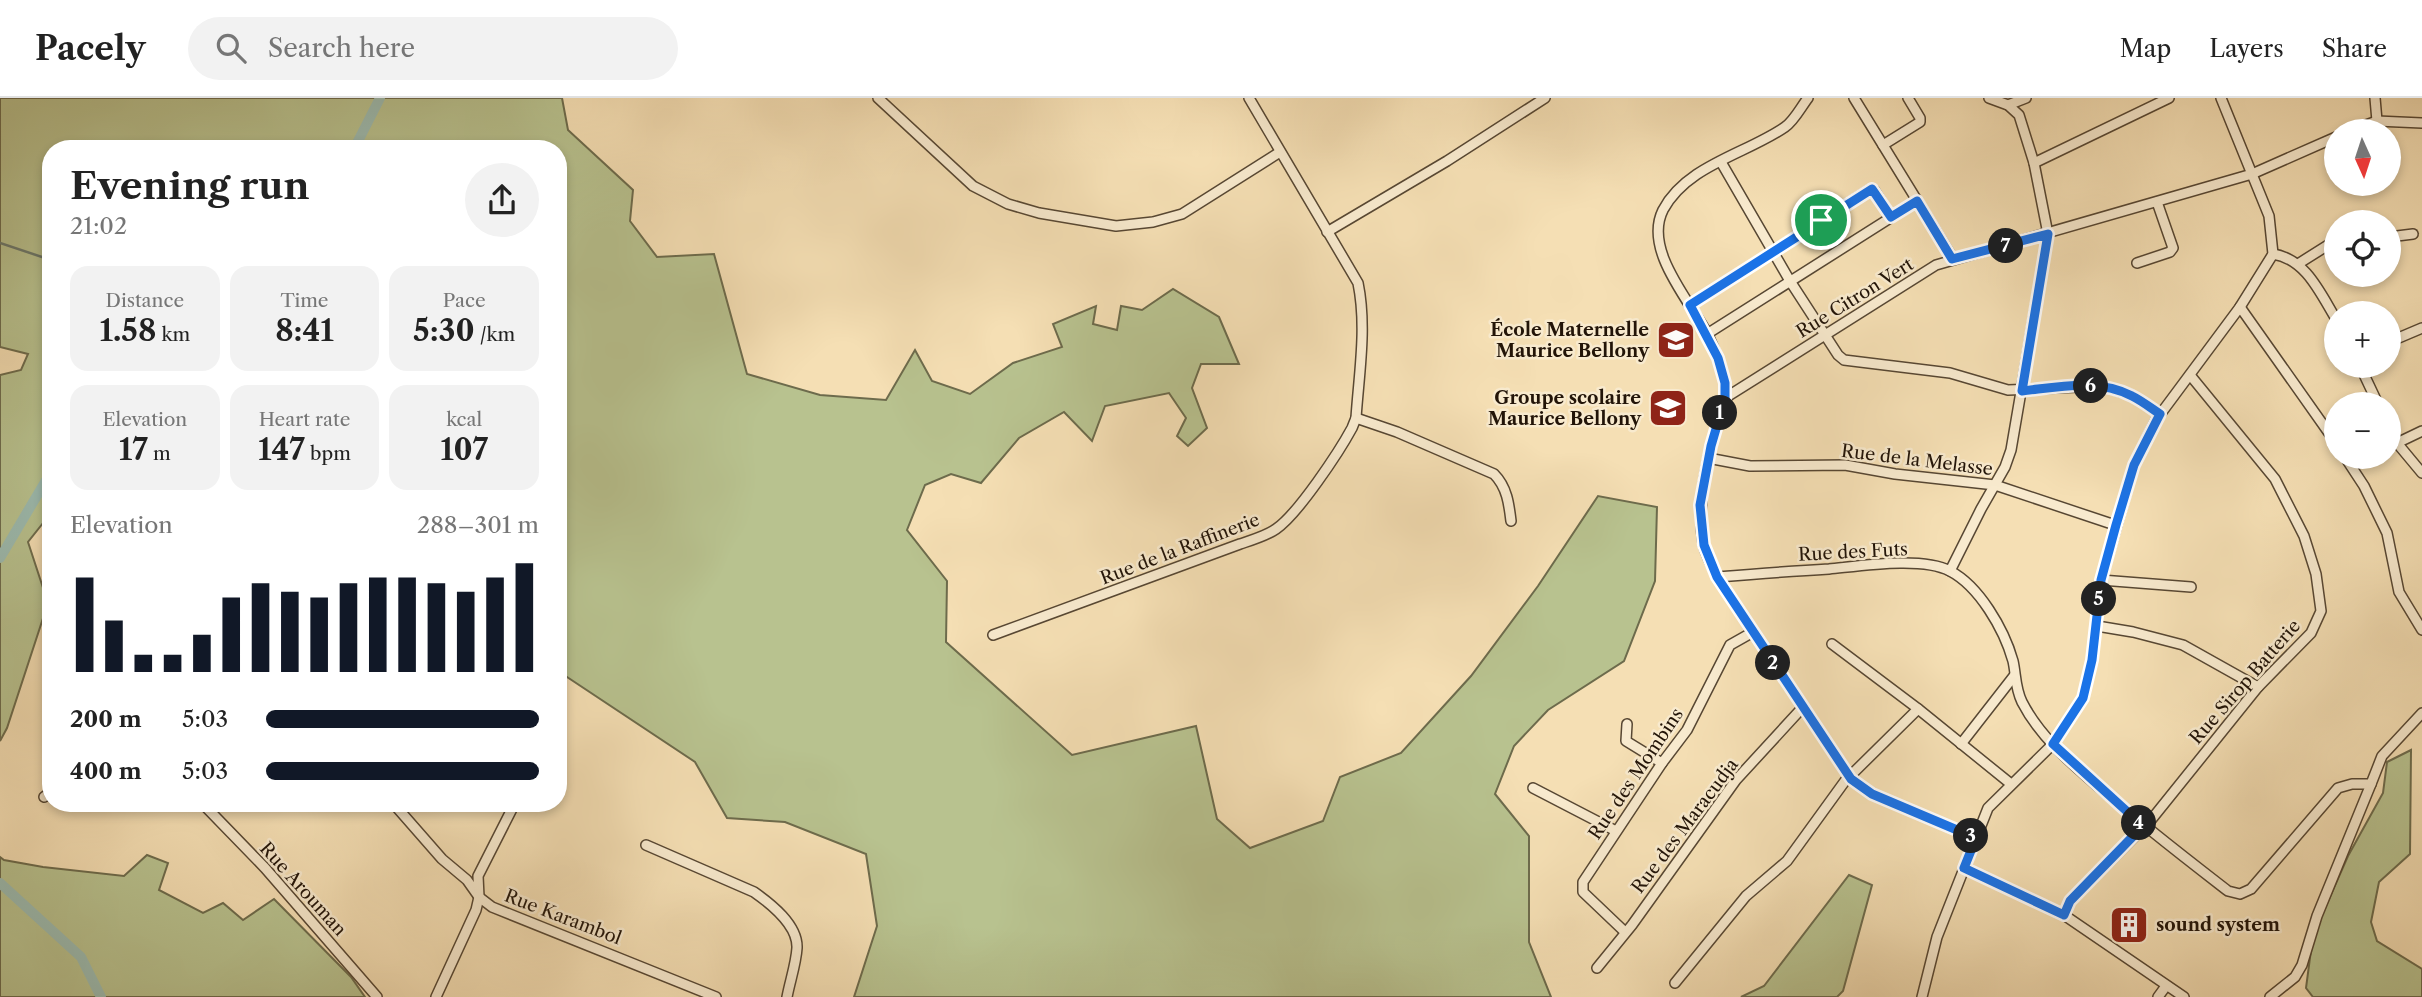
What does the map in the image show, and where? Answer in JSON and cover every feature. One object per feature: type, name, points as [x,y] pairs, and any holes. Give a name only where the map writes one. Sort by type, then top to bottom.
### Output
[{"type":"street","points":[[878,98],[973,186],[1008,204],[1039,213],[1116,226],[1153,222],[1182,214],[1280,152]]},
{"type":"street","name":"Rue de la Raffinerie","points":[[993,635],[1276,529],[1289,517],[1348,436],[1356,418],[1362,333],[1362,300],[1358,284],[1249,98]]},
{"type":"street","points":[[1327,232],[1447,161],[1545,98]]},
{"type":"street","points":[[1808,98],[1788,126],[1676,189],[1662,212],[1658,238],[1667,267],[1707,334],[1725,383],[1725,398],[1708,458],[1700,505],[1704,545],[1717,577],[1849,777],[1872,794],[1976,838]]},
{"type":"street","points":[[1854,98],[1952,259]]},
{"type":"street","points":[[1883,145],[1920,122],[1908,98]]},
{"type":"street","points":[[1950,571],[2011,450],[2048,234],[2034,163],[2019,115],[2008,105],[1989,98]]},
{"type":"street","points":[[2008,105],[2026,98]]},
{"type":"street","points":[[2034,163],[2169,98]]},
{"type":"street","points":[[1922,997],[1937,937],[1988,808],[2053,744],[2083,698],[2097,626],[2101,580],[2134,465],[2160,414],[2240,307],[2273,254],[2269,216],[2221,98]]},
{"type":"street","points":[[2375,98],[2377,119]]},
{"type":"street","points":[[2401,122],[2422,123]]},
{"type":"street","name":"Rue Citron Vert","points":[[1725,398],[1936,265],[2252,174],[2324,142]]},
{"type":"street","points":[[1721,162],[1790,281],[1838,355],[1852,362],[1950,373],[2008,390],[2103,386],[2131,395],[2160,414]]},
{"type":"street","points":[[1690,305],[1869,190],[1874,190],[1891,217]]},
{"type":"street","points":[[1707,334],[1917,201]]},
{"type":"street","points":[[2137,263],[2170,252],[2173,248],[2157,202]]},
{"type":"street","points":[[2401,236],[2413,234]]},
{"type":"street","points":[[2298,264],[2324,248]]},
{"type":"street","points":[[2273,254],[2298,264],[2324,302]]},
{"type":"street","points":[[2240,307],[2324,426]]},
{"type":"street","points":[[2401,337],[2422,328]]},
{"type":"street","name":"Rue Sirop Batterie","points":[[2064,915],[2070,901],[2143,826],[2258,687],[2311,633],[2321,611],[2316,574],[2304,536],[2275,479],[2190,376]]},
{"type":"street","points":[[1356,418],[1397,432],[1494,474],[1506,492],[1511,521]]},
{"type":"street","points":[[2401,441],[2422,431]]},
{"type":"street","points":[[2401,448],[2422,473]]},
{"type":"street","name":"Rue de la Melasse","points":[[1708,458],[1750,466],[1845,465],[1895,474],[1995,485],[2116,525]]},
{"type":"street","points":[[2353,469],[2387,533],[2399,592],[2422,630]]},
{"type":"street","name":"Rue des Futs","points":[[1717,577],[1894,563],[1928,565],[1950,571],[1975,592],[1991,612],[2014,664],[2020,698],[2032,720],[2053,744],[2143,826],[2228,891],[2240,894],[2251,889],[2338,788],[2352,784],[2371,784]]},
{"type":"street","points":[[2101,580],[2191,587]]},
{"type":"street","points":[[2097,626],[2183,645],[2258,687]]},
{"type":"street","name":"Rue des Mombins","points":[[1625,932],[1583,892],[1583,882],[1695,718],[1730,645],[1753,632]]},
{"type":"street","points":[[1832,644],[2011,784]]},
{"type":"street","points":[[1961,744],[2014,676]]},
{"type":"street","name":"Rue des Maracudja","points":[[1597,968],[1632,925],[1736,780],[1803,707]]},
{"type":"street","points":[[1675,983],[1746,896],[1787,861],[1849,777],[1918,709]]},
{"type":"street","points":[[2270,997],[2295,977],[2302,965],[2317,916],[2382,756],[2422,713]]},
{"type":"street","points":[[1627,724],[1626,741],[1662,763]]},
{"type":"street","points":[[1534,788],[1616,831]]},
{"type":"street","name":"Rue Arouman","points":[[211,812],[265,868],[377,997]]},
{"type":"street","name":"Rue Karambol","points":[[401,812],[442,859],[467,880],[479,897],[492,906],[716,997]]},
{"type":"street","points":[[436,997],[476,910],[479,897],[478,876],[510,812]]},
{"type":"street","points":[[646,845],[754,892],[786,920],[797,945],[787,997]]},
{"type":"street","points":[[1964,868],[2064,915],[2185,997]]},
{"type":"street","points":[[2158,997],[2166,986]]},
{"type":"green space","points":[[0,98],[562,98],[568,130],[633,190],[630,221],[657,257],[714,254],[747,374],[820,395],[886,400],[915,350],[932,381],[970,394],[1013,363],[1062,347],[1053,324],[1096,306],[1093,324],[1117,330],[1121,306],[1142,310],[1173,289],[1219,317],[1239,364],[1201,364],[1192,388],[1207,428],[1188,446],[1177,436],[1186,418],[1169,393],[1105,406],[1092,441],[1064,412],[1019,438],[981,483],[951,474],[925,485],[907,530],[947,581],[946,642],[1072,755],[1196,726],[1217,819],[1250,848],[1323,821],[1340,777],[1401,753],[1471,676],[1538,586],[1598,496],[1657,507],[1655,581],[1624,661],[1548,710],[1514,746],[1495,794],[1529,836],[1529,942],[1551,997],[854,997],[877,926],[866,854],[785,822],[727,818],[695,762],[567,677],[567,140],[42,140],[42,524],[28,542],[42,585],[42,621],[7,728],[0,741],[0,375],[21,370],[28,354],[0,347]]},
{"type":"green space","points":[[2411,750],[2410,854],[2379,882],[2371,922],[2377,941],[2422,969],[2422,997],[2313,997],[2306,988],[2313,935],[2348,856],[2383,793],[2387,762]]},
{"type":"green space","points":[[147,855],[168,863],[159,890],[203,913],[223,903],[243,920],[274,899],[351,977],[365,997],[0,997],[0,857],[43,867],[124,876]]},
{"type":"green space","points":[[1849,875],[1872,885],[1843,991],[1837,997],[1741,997],[1764,986]]},
{"type":"waterway","points":[[359,140],[380,98]]},
{"type":"waterway","points":[[0,243],[42,257]]},
{"type":"waterway","points":[[0,558],[42,487]]},
{"type":"waterway","points":[[0,883],[81,957],[101,997]]},
{"type":"place","name":"École Maternelle Maurice Bellony","points":[[1676,340]]},
{"type":"place","name":"Groupe scolaire Maurice Bellony","points":[[1668,408]]},
{"type":"place","name":"sound system","points":[[2129,925]]},
{"type":"route","points":[[1872,189],[1891,217],[1917,201],[1952,259],[2048,234],[2022,391],[2103,386],[2131,395],[2160,414],[2134,465],[2101,580],[2092,660],[2083,698],[2053,744],[2143,826],[2070,901],[2064,915],[1964,868],[1976,838],[1872,794],[1851,779],[1717,577],[1704,545],[1700,505],[1711,446],[1725,398],[1725,383],[1718,358],[1690,305],[1821,220],[1872,189]]}]
